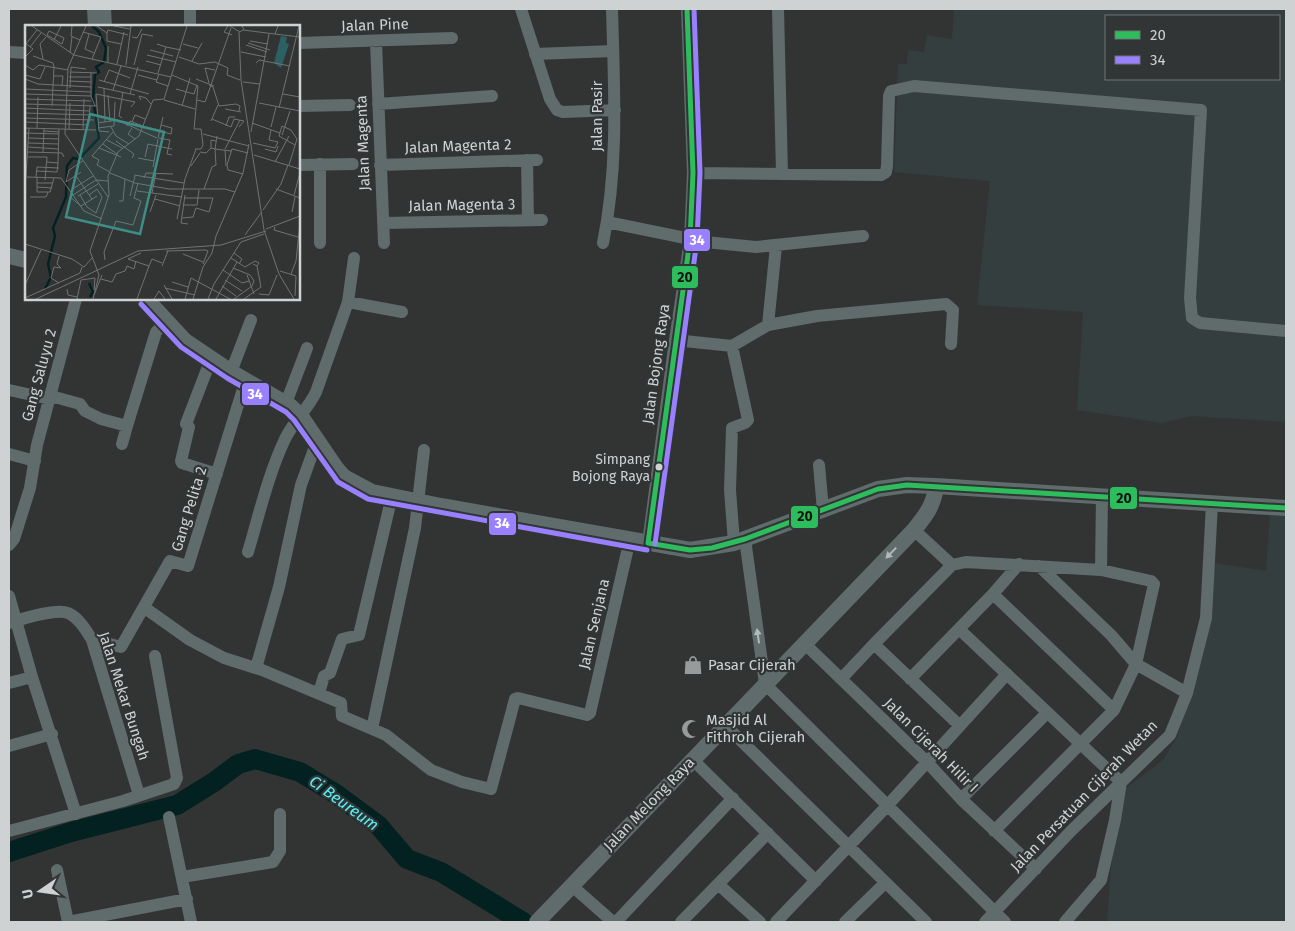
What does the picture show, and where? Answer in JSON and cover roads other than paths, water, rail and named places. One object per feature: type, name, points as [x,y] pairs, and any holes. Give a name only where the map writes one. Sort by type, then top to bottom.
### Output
[{"type":"main road","points":[[9,256],[25,260]]},
{"type":"main road","points":[[147,300],[185,341],[231,372],[286,403],[300,415],[344,477],[372,492],[630,540],[690,550],[739,541],[892,486],[936,486],[1286,508]]},
{"type":"main road","name":"Jalan Melong Raya","points":[[537,922],[914,530],[930,510],[935,500],[936,486]]},
{"type":"street","points":[[93,9],[94,25]]},
{"type":"street","points":[[105,9],[106,25]]},
{"type":"street","points":[[190,9],[190,25]]},
{"type":"street","points":[[521,9],[550,99],[557,110],[563,112],[616,110]]},
{"type":"street","name":"Jalan Pasir","points":[[603,243],[612,183],[616,110],[612,9]]},
{"type":"street","name":"Jalan Bojong Raya","points":[[648,543],[674,340],[690,240],[693,173],[687,9]]},
{"type":"street","points":[[778,9],[782,174]]},
{"type":"street","name":"Jalan Pine","points":[[300,43],[376,42],[452,38]]},
{"type":"street","name":"Jalan Magenta","points":[[376,42],[384,244]]},
{"type":"street","points":[[535,54],[613,51]]},
{"type":"street","points":[[9,52],[25,53]]},
{"type":"street","points":[[693,173],[881,175],[886,172],[889,96],[891,91],[898,88],[914,86],[1201,110],[1190,298],[1192,318],[1200,323],[1207,324],[1286,330]]},
{"type":"street","points":[[378,104],[492,96]]},
{"type":"street","points":[[300,106],[350,105]]},
{"type":"street","name":"Jalan Magenta 2","points":[[380,165],[532,160],[528,220]]},
{"type":"street","points":[[320,164],[320,243]]},
{"type":"street","points":[[300,165],[353,164]]},
{"type":"street","name":"Jalan Magenta 3","points":[[383,223],[542,220]]},
{"type":"street","points":[[607,222],[690,240],[748,246],[776,246],[863,236]]},
{"type":"street","points":[[768,325],[776,246]]},
{"type":"street","points":[[248,552],[264,495],[285,439],[300,415],[310,405],[316,392],[348,302],[354,258]]},
{"type":"street","name":"Gang Saluyu 2","points":[[9,545],[14,538],[30,488],[50,397],[76,300]]},
{"type":"street","points":[[348,302],[402,312]]},
{"type":"street","points":[[674,340],[732,346],[768,325],[817,316],[946,304],[953,310],[951,344]]},
{"type":"street","points":[[231,372],[251,320]]},
{"type":"street","points":[[122,444],[156,332],[167,321]]},
{"type":"street","points":[[732,346],[748,420],[746,423],[732,428],[730,490],[765,684],[1005,922]]},
{"type":"street","points":[[286,403],[307,348]]},
{"type":"street","points":[[211,359],[186,424],[189,427],[181,461],[182,463],[217,474]]},
{"type":"street","name":"Gang Pelita 2","points":[[95,648],[110,644],[121,647],[145,608],[170,561],[188,566],[247,381]]},
{"type":"street","points":[[9,390],[80,404],[85,411],[101,419],[127,426]]},
{"type":"street","points":[[256,668],[279,587],[301,485],[317,441]]},
{"type":"street","points":[[145,608],[190,640],[224,658],[256,668],[340,703],[342,716],[372,729],[415,528],[424,450]]},
{"type":"street","points":[[9,454],[35,461]]},
{"type":"street","points":[[819,465],[823,510]]},
{"type":"street","points":[[319,693],[324,676],[330,673],[342,639],[359,635],[392,496]]},
{"type":"street","points":[[1101,570],[1102,496]]},
{"type":"street","name":"Jalan Persatuan Cijerah Wetan","points":[[985,922],[1170,734],[1187,693],[1206,618],[1212,504]]},
{"type":"street","points":[[914,530],[952,565]]},
{"type":"street","name":"Jalan Senjana","points":[[372,729],[386,735],[431,770],[462,782],[491,789],[516,699],[589,715],[630,540]]},
{"type":"street","points":[[841,679],[952,565],[966,562],[1101,570],[1151,581],[1154,584],[1136,664],[1114,710],[994,831]]},
{"type":"street","points":[[910,679],[993,594],[1019,564]]},
{"type":"street","points":[[1039,566],[1111,634],[1136,664],[1187,693]]},
{"type":"street","points":[[993,594],[1114,710]]},
{"type":"street","points":[[9,596],[13,621],[52,734],[76,814]]},
{"type":"street","name":"Jalan Mekar Bungah","points":[[13,621],[59,612],[68,613],[85,628],[95,648],[139,796]]},
{"type":"street","points":[[959,629],[1121,782],[1115,820],[1101,880],[1065,922]]},
{"type":"street","name":"Jalan Cijerah Hilir I","points":[[804,643],[927,762],[960,799],[1036,869]]},
{"type":"street","points":[[874,644],[960,726]]},
{"type":"street","points":[[9,831],[76,814],[174,784],[177,778],[156,656]]},
{"type":"street","points":[[776,922],[887,806],[1007,674]]},
{"type":"street","points":[[9,683],[32,677]]},
{"type":"street","points":[[960,799],[1047,713]]},
{"type":"street","points":[[725,725],[885,882],[921,920]]},
{"type":"street","points":[[9,746],[52,734]]},
{"type":"street","points":[[692,759],[816,881]]},
{"type":"street","points":[[571,886],[614,922],[733,798]]},
{"type":"street","points":[[182,878],[273,862],[280,851],[280,814]]},
{"type":"street","points":[[169,817],[191,922]]},
{"type":"street","points":[[683,922],[768,832]]},
{"type":"street","points":[[58,870],[68,922],[124,917],[187,900]]},
{"type":"street","points":[[845,922],[885,882]]},
{"type":"street","points":[[718,884],[760,922]]},
{"type":"waterway","name":"Ci Beureum","points":[[9,852],[71,832],[177,805],[214,782],[238,764],[255,759],[300,772],[336,794],[378,825],[407,859],[441,872],[523,922]]},
{"type":"place","name":"Simpang Bojong Raya","points":[[659,467]]},
{"type":"place","name":"Pasar Cijerah","points":[[693,665]]},
{"type":"place","name":"Masjid Al Fithroh Cijerah","points":[[691,729]]}]
